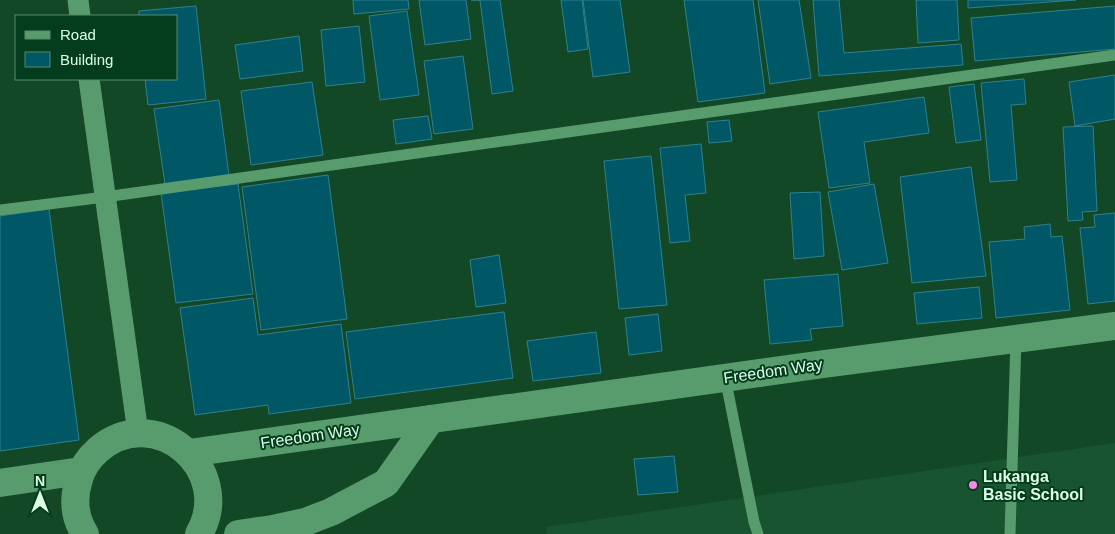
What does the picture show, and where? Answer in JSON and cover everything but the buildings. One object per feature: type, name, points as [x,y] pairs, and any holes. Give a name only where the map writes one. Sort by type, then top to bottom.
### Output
[{"type":"main road","name":"Freedom Way","points":[[189,453],[725,377],[1115,326]]},
{"type":"main road","points":[[238,534],[305,522],[331,512],[386,483],[432,419]]},
{"type":"main road","points":[[85,534],[80,527],[75,509],[75,490],[81,472],[91,456],[104,445],[120,437],[138,433],[157,435],[174,442],[189,453],[201,469],[207,486],[208,505],[204,524],[198,534]]},
{"type":"main road","points":[[0,483],[81,472]]},
{"type":"street","points":[[78,0],[80,15]]},
{"type":"street","points":[[89,80],[138,433]]},
{"type":"lane","points":[[0,210],[105,197],[1115,55]]},
{"type":"lane","points":[[1010,534],[1016,339]]},
{"type":"lane","points":[[725,377],[758,534]]},
{"type":"shaded area","name":"Lukanga Basic School","points":[[1115,443],[1115,534],[547,534],[546,527]]},
{"type":"place","name":"Lukanga Basic School","points":[[973,485]]}]
